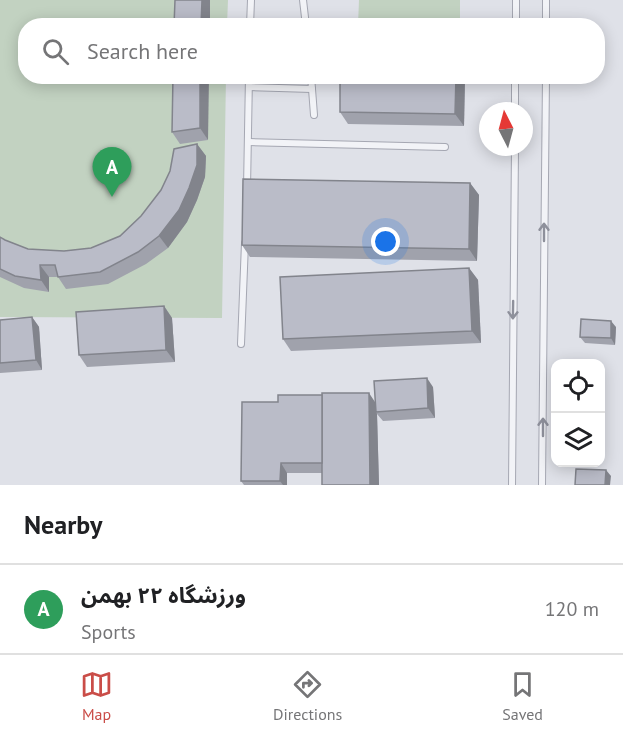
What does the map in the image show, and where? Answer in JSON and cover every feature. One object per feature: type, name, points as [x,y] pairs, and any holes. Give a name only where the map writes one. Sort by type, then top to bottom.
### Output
[{"type":"lane","points":[[250,18],[251,0]]},
{"type":"lane","points":[[303,0],[305,18]]},
{"type":"lane","points":[[516,0],[516,18]]},
{"type":"lane","points":[[546,0],[546,18]]},
{"type":"lane","points":[[312,84],[314,115]]},
{"type":"lane","points":[[515,84],[515,102]]},
{"type":"lane","points":[[542,485],[546,84]]},
{"type":"lane","points":[[247,190],[249,87],[312,89]]},
{"type":"lane","points":[[249,142],[445,147]]},
{"type":"lane","points":[[512,485],[515,156]]},
{"type":"lane","points":[[241,344],[245,237]]},
{"type":"green space","points":[[0,0],[228,0],[227,18],[18,18],[18,84],[226,84],[222,318],[0,317]]},
{"type":"green space","points":[[359,0],[460,0],[460,18],[358,18]]},
{"type":"building","points":[[175,0],[202,0],[201,18],[174,18]]},
{"type":"building","points":[[173,84],[200,84],[200,128],[172,132]]},
{"type":"building","points":[[340,84],[456,84],[455,114],[340,112]]},
{"type":"building","points":[[197,144],[197,165],[179,210],[159,236],[138,252],[100,272],[58,277],[55,265],[40,265],[41,280],[15,276],[0,269],[0,237],[28,249],[64,251],[91,248],[120,236],[141,216],[161,190],[170,171],[174,149]]},
{"type":"building","points":[[243,179],[470,183],[469,249],[242,245]]},
{"type":"building","points":[[469,268],[472,331],[283,339],[280,277]]},
{"type":"building","points":[[164,306],[166,350],[79,355],[76,312]]},
{"type":"building","points":[[32,317],[36,360],[0,363],[0,320]]},
{"type":"building","points":[[581,319],[611,321],[611,338],[580,337]]},
{"type":"building","points":[[427,378],[428,408],[376,412],[374,381]]},
{"type":"building","points":[[322,393],[369,393],[370,485],[322,485]]},
{"type":"building","points":[[278,395],[322,395],[322,463],[281,463],[280,481],[241,481],[242,402],[278,402]]},
{"type":"building","points":[[576,469],[606,470],[605,485],[575,485]]},
{"type":"place","name":"ورزشگاه ۲۲ بهمن","points":[[112,197]]}]
